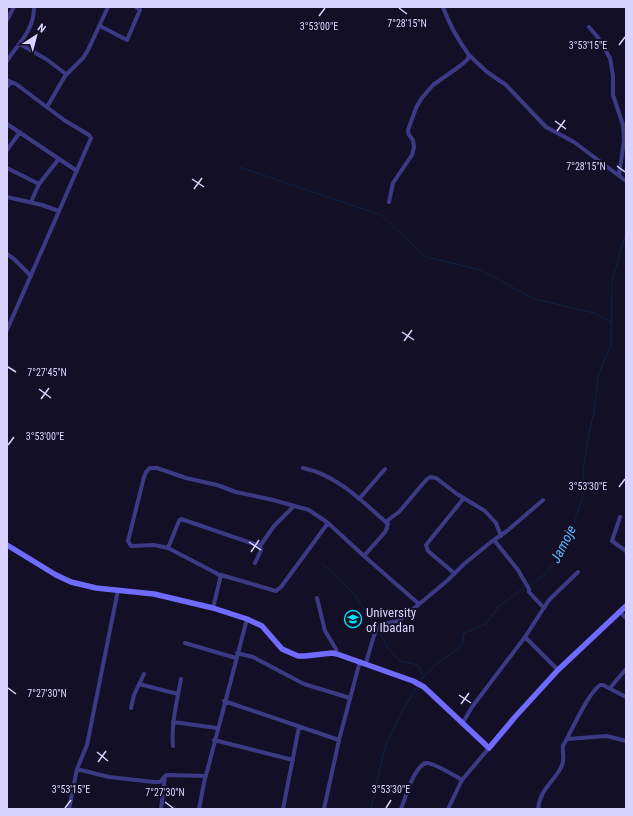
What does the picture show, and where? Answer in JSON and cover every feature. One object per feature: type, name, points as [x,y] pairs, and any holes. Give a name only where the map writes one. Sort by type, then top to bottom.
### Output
[{"type":"street","points":[[7,20],[14,7]]},
{"type":"street","points":[[7,60],[26,35],[33,20],[34,7]]},
{"type":"street","points":[[47,107],[66,74],[83,58],[88,50],[108,7]]},
{"type":"street","points":[[100,26],[127,40],[140,10],[136,7]]},
{"type":"street","points":[[443,7],[456,36],[469,55],[487,72],[506,85],[546,127],[574,142],[626,181]]},
{"type":"street","points":[[589,27],[599,39],[610,58],[613,76],[613,95],[623,125],[624,141],[619,175]]},
{"type":"street","points":[[20,44],[46,59],[66,74]]},
{"type":"street","points":[[389,202],[393,183],[412,155],[414,147],[413,140],[409,135],[408,130],[418,104],[433,85],[460,66],[468,59],[469,55]]},
{"type":"street","points":[[7,87],[9,81],[90,137],[89,144],[7,328]]},
{"type":"street","points":[[7,124],[76,171]]},
{"type":"street","points":[[7,150],[20,132]]},
{"type":"street","points":[[31,202],[39,184],[58,160]]},
{"type":"street","points":[[7,168],[39,184]]},
{"type":"street","points":[[7,197],[31,202],[59,211]]},
{"type":"street","points":[[7,254],[31,276]]},
{"type":"street","points":[[328,523],[281,587],[276,591],[221,575],[168,548],[154,546],[131,546],[128,541],[144,477],[148,469],[151,467],[309,510],[328,523],[419,604]]},
{"type":"street","points":[[303,468],[314,470],[335,481],[388,524]]},
{"type":"street","points":[[359,499],[385,469]]},
{"type":"street","points":[[364,556],[388,528],[388,520],[399,512],[430,477],[436,478],[464,498],[480,507],[496,524],[501,536]]},
{"type":"street","points":[[454,573],[428,551],[426,545],[464,498]]},
{"type":"street","points":[[324,809],[350,698],[377,627],[382,624],[399,621],[454,573],[543,500]]},
{"type":"street","points":[[255,563],[261,550],[260,546],[274,526],[294,506]]},
{"type":"street","points":[[620,517],[612,541],[626,551]]},
{"type":"street","points":[[168,548],[179,520],[181,519],[260,546]]},
{"type":"street","points":[[494,540],[518,570],[529,589],[529,592],[544,608]]},
{"type":"street","points":[[7,545],[56,575],[71,582],[96,588],[154,594],[213,608],[247,619],[262,626],[282,649],[298,656],[332,653],[337,654],[415,681],[424,687],[489,748]]},
{"type":"street","points":[[462,724],[482,693],[525,637],[544,608],[555,594],[578,572]]},
{"type":"street","points":[[213,608],[221,575]]},
{"type":"street","points":[[69,809],[77,769],[87,745],[118,590]]},
{"type":"street","points":[[317,598],[325,631],[336,649],[337,654]]},
{"type":"street","points":[[448,809],[462,780],[489,748],[558,670],[626,606]]},
{"type":"street","points":[[620,612],[626,618]]},
{"type":"street","points":[[199,809],[205,776],[217,728],[247,619]]},
{"type":"street","points":[[525,637],[558,670]]},
{"type":"street","points":[[185,643],[236,658]]},
{"type":"street","points":[[237,653],[253,657],[304,684],[350,698]]},
{"type":"street","points":[[610,688],[626,669]]},
{"type":"street","points":[[131,708],[144,674]]},
{"type":"street","points":[[173,746],[173,722],[181,679]]},
{"type":"street","points":[[139,684],[178,694]]},
{"type":"street","points":[[538,809],[539,800],[542,793],[563,764],[563,749],[567,739],[586,704],[598,686],[603,685],[626,697]]},
{"type":"street","points":[[224,701],[339,740]]},
{"type":"street","points":[[173,722],[217,728]]},
{"type":"street","points":[[282,809],[299,726]]},
{"type":"street","points":[[567,739],[607,736],[626,741]]},
{"type":"street","points":[[214,740],[293,760]]},
{"type":"street","points":[[401,809],[416,772],[424,764],[427,763],[434,765],[462,780]]},
{"type":"street","points":[[77,769],[109,777],[154,782],[160,782],[165,776],[168,775],[205,776]]},
{"type":"street","points":[[161,809],[165,776]]},
{"type":"waterway","points":[[239,167],[381,215],[426,257],[481,270],[534,299],[594,313],[611,322]]},
{"type":"waterway","name":"Jamoje","points":[[528,586],[547,572],[556,560],[574,524],[583,496],[583,472],[588,438],[594,412],[598,376],[611,345],[612,281],[626,233]]},
{"type":"waterway","points":[[322,563],[355,595],[375,626]]},
{"type":"waterway","name":"Jamoje","points":[[419,683],[433,667],[462,646],[464,633],[486,624],[499,606],[525,587]]},
{"type":"waterway","points":[[378,630],[388,648],[400,661],[418,665],[423,675]]},
{"type":"waterway","name":"Jamoje","points":[[371,809],[385,747],[400,715],[418,685]]},
{"type":"place","name":"University of Ibadan","points":[[353,619]]}]
